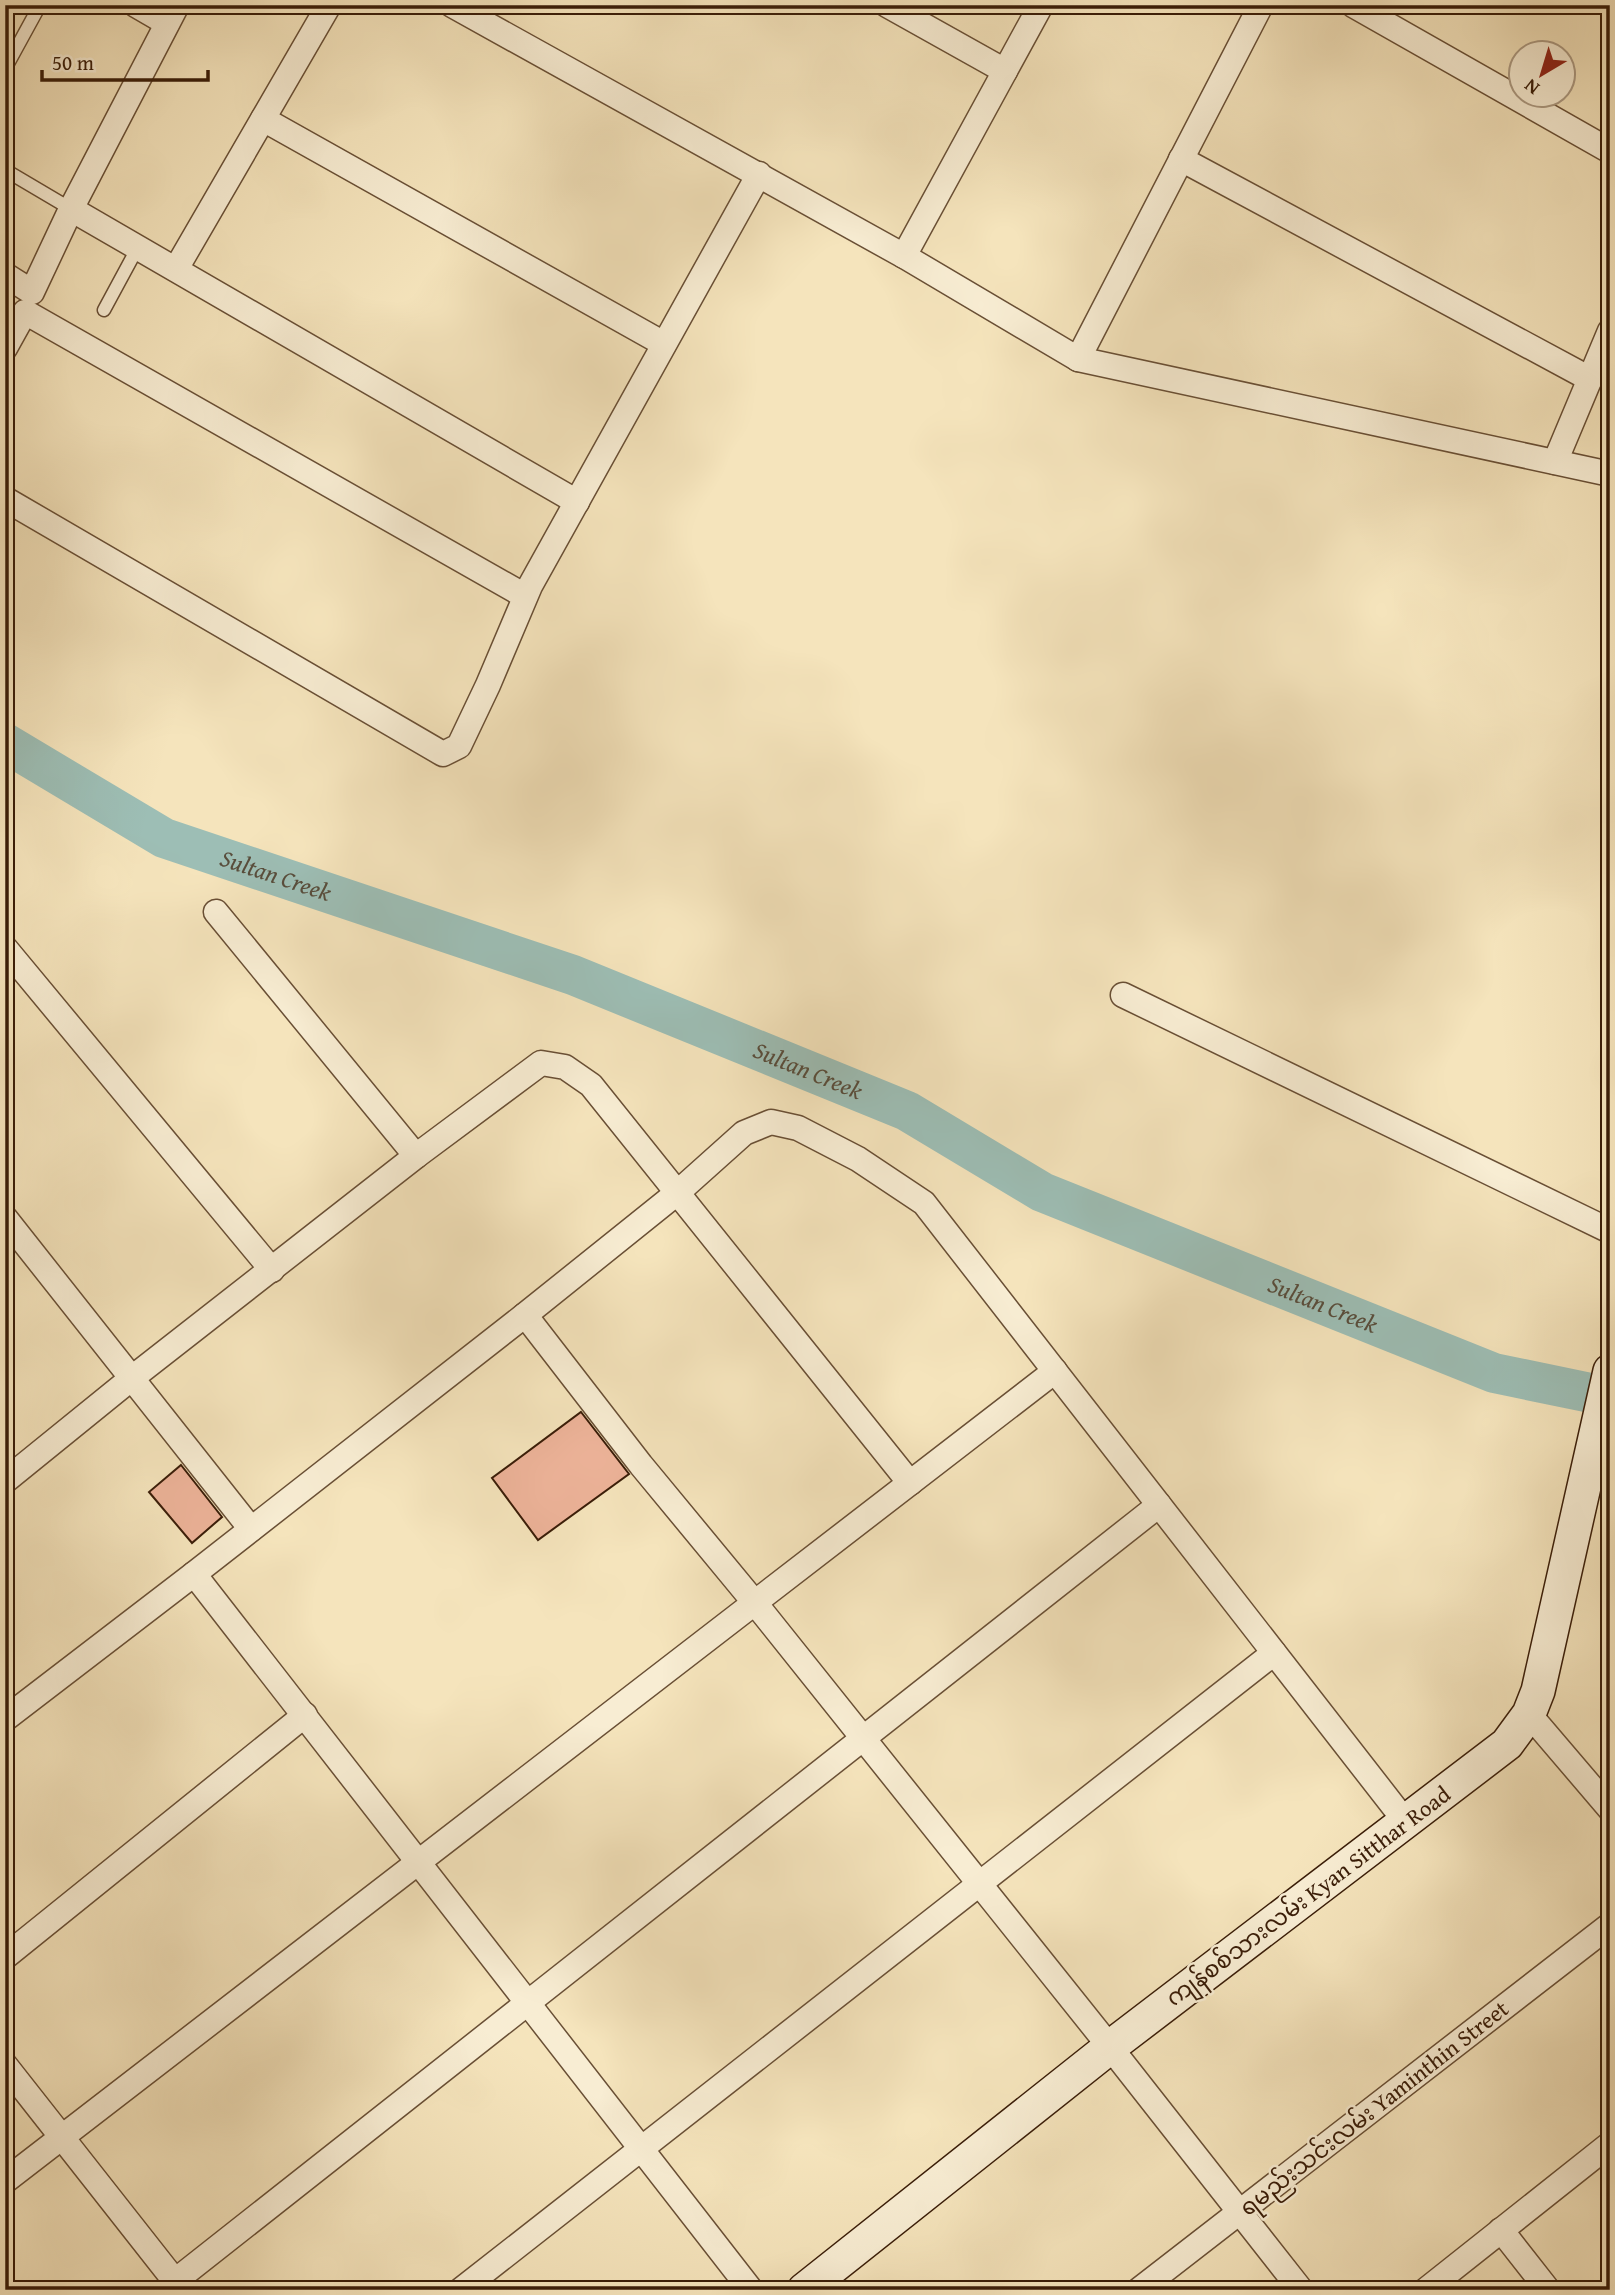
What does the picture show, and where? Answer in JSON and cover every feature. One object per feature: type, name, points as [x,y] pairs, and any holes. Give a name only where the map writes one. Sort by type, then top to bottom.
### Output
[{"type":"main road","name":"ကျန်စစ်သားလမ်း Kyan Sitthar Road","points":[[804,2290],[1111,2047],[1507,1744],[1529,1714],[1538,1691],[1610,1371]]},
{"type":"street","points":[[5,348],[71,209],[172,14],[136,5]]},
{"type":"street","points":[[176,269],[329,5]]},
{"type":"street","points":[[452,5],[759,174],[1078,359],[1610,474]]},
{"type":"street","points":[[887,5],[1005,71]]},
{"type":"street","points":[[904,256],[1041,5]]},
{"type":"street","points":[[1078,359],[1261,5]]},
{"type":"street","points":[[1353,5],[1610,151]]},
{"type":"street","points":[[263,119],[664,344]]},
{"type":"street","points":[[1181,159],[1590,379]]},
{"type":"street","points":[[5,499],[443,754],[459,746],[525,596],[759,174]]},
{"type":"street","points":[[71,209],[577,502]]},
{"type":"street","points":[[5,275],[29,302],[525,596]]},
{"type":"street","points":[[1555,462],[1610,331]]},
{"type":"street","points":[[216,912],[416,1156]]},
{"type":"street","points":[[5,948],[272,1270]]},
{"type":"street","points":[[1123,995],[1610,1231]]},
{"type":"street","points":[[5,1481],[132,1377],[416,1156],[541,1063],[565,1067],[591,1086],[910,1483]]},
{"type":"street","points":[[5,1718],[525,1315],[677,1192],[744,1133],[771,1122],[798,1128],[858,1160],[924,1203],[1405,1821]]},
{"type":"street","points":[[10,1235],[132,1377],[251,1529]]},
{"type":"street","points":[[525,1315],[641,1465],[1111,2047],[1301,2290]]},
{"type":"street","points":[[5,2181],[1055,1371]]},
{"type":"street","points":[[5,2065],[178,2285],[528,2003],[1159,1505]]},
{"type":"street","points":[[194,1574],[751,2290]]},
{"type":"street","points":[[461,2290],[1274,1653]]},
{"type":"street","points":[[1529,1714],[1610,1809]]},
{"type":"street","points":[[5,1957],[305,1715]]},
{"type":"street","name":"ရမည်းသင်းလမ်း Yaminthin Street","points":[[1139,2290],[1610,1926]]},
{"type":"street","points":[[1426,2290],[1610,2144]]},
{"type":"street","points":[[1501,2230],[1548,2290]]},
{"type":"lane","points":[[5,69],[40,5]]},
{"type":"lane","points":[[5,170],[71,209]]},
{"type":"lane","points":[[104,310],[138,247]]},
{"type":"building","points":[[581,1412],[629,1474],[538,1540],[492,1478]]},
{"type":"building","points":[[181,1465],[222,1517],[192,1543],[149,1492]]},
{"type":"waterway","name":"Sultan Creek","points":[[5,743],[164,838],[573,975],[907,1111],[1042,1192],[1494,1373],[1610,1397]]}]
